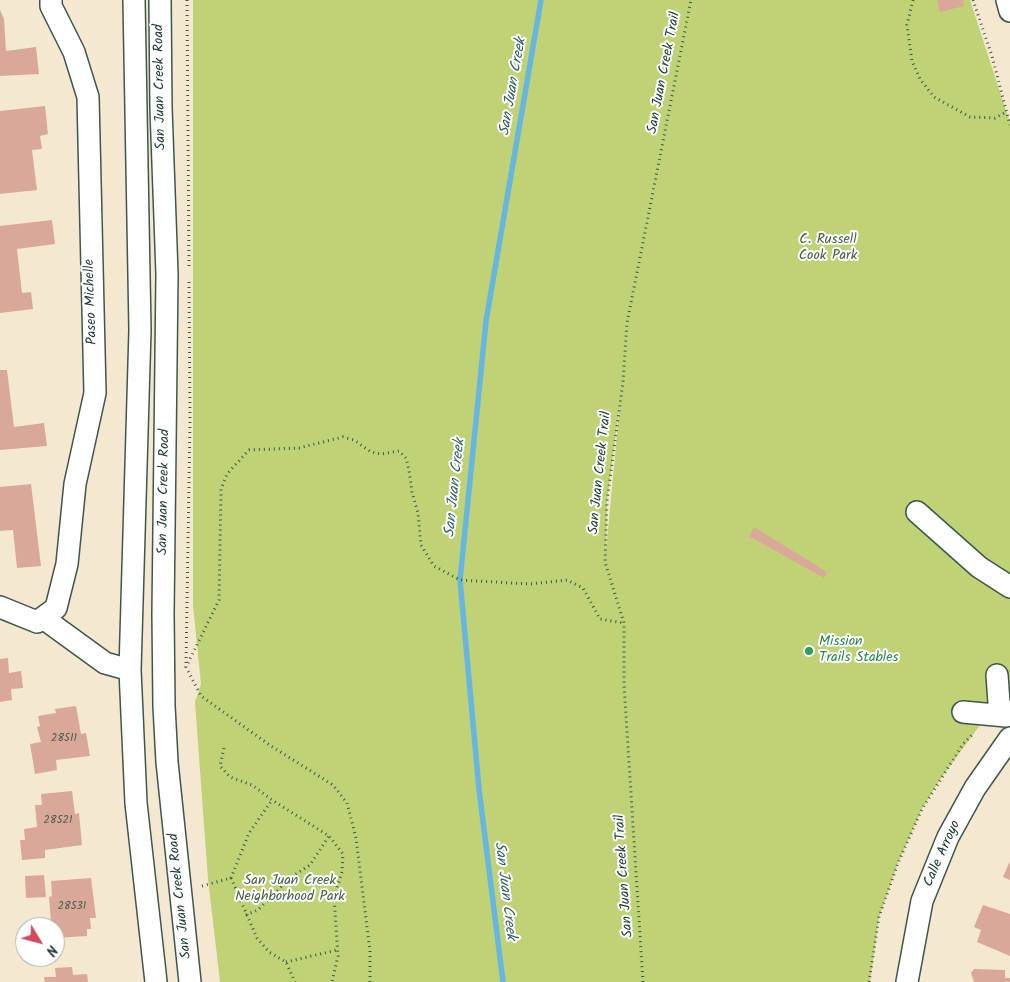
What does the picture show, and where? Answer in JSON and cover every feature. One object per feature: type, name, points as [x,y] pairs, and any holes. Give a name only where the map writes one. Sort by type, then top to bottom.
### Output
[{"type":"street","name":"Paseo Michelle","points":[[49,613],[67,564],[75,484],[95,394],[88,97],[74,52],[51,6],[51,0]]},
{"type":"street","name":"San Juan Creek Road","points":[[134,0],[140,330],[130,670],[136,803],[156,982]]},
{"type":"street","name":"San Juan Creek Road","points":[[160,0],[161,108],[167,274],[163,614],[164,706],[167,762],[190,982]]},
{"type":"street","points":[[1007,0],[1010,11]]},
{"type":"street","points":[[917,512],[979,567],[1010,587]]},
{"type":"street","points":[[0,607],[37,622],[49,613],[105,663],[130,670]]},
{"type":"street","points":[[963,712],[1002,717],[997,675]]},
{"type":"street","name":"Calle Arroyo","points":[[907,982],[922,901],[948,837],[975,788],[1010,738]]},
{"type":"path","points":[[185,681],[190,422],[187,0]]},
{"type":"path","name":"San Juan Creek Trail","points":[[643,982],[624,684],[624,622],[605,562],[607,501],[622,382],[627,323],[691,0]]},
{"type":"path","points":[[913,0],[907,25],[912,61],[920,80],[934,97],[953,110],[970,117],[994,118],[1006,112]]},
{"type":"path","points":[[973,0],[992,56],[1010,125]]},
{"type":"path","points":[[186,667],[218,600],[221,489],[227,474],[249,450],[299,448],[344,438],[354,440],[371,452],[380,454],[399,451],[406,458],[418,513],[421,545],[434,566],[460,580],[530,584],[567,580],[583,588],[600,619],[624,622]]},
{"type":"path","points":[[186,667],[202,696],[271,746],[333,785],[346,803],[356,838],[370,951],[370,982]]},
{"type":"path","points":[[869,982],[879,918],[898,863],[922,809],[963,744],[1002,717]]},
{"type":"path","points":[[224,748],[220,766],[230,777],[252,785],[329,836],[343,854],[342,872],[334,897],[337,950],[332,982]]},
{"type":"path","points":[[272,800],[249,833],[231,878],[256,938],[270,952],[286,962],[296,982]]},
{"type":"path","points":[[246,915],[258,910],[290,878],[310,866],[329,836]]},
{"type":"path","points":[[201,876],[203,895]]},
{"type":"path","points":[[202,886],[231,878]]},
{"type":"path","points":[[286,962],[337,950]]},
{"type":"green space","points":[[193,0],[970,0],[1010,123],[1010,684],[939,781],[922,809],[898,863],[879,917],[870,982],[220,982],[208,879],[195,702],[201,684],[193,605]],"holes":[[[620,403],[606,551],[607,501]]]},
{"type":"building","points":[[937,0],[963,0],[964,6],[940,12]]},
{"type":"building","points":[[0,10],[4,19],[6,51],[36,47],[39,74],[0,76]]},
{"type":"building","points":[[45,106],[48,134],[40,136],[42,149],[32,150],[37,190],[0,194],[0,111]]},
{"type":"building","points":[[52,220],[55,244],[17,249],[22,293],[31,292],[33,309],[0,313],[0,226]]},
{"type":"building","points":[[0,370],[7,370],[14,427],[44,423],[47,446],[0,450]]},
{"type":"building","points":[[31,484],[41,566],[17,568],[13,530],[0,531],[0,487]]},
{"type":"building","points":[[754,527],[827,572],[824,578],[749,536]]},
{"type":"building","points":[[8,658],[9,673],[21,671],[23,688],[11,689],[12,700],[0,702],[0,659]]},
{"type":"building","points":[[76,706],[81,734],[86,733],[90,756],[56,760],[57,770],[35,774],[30,744],[41,742],[37,727],[40,726],[38,716],[56,713],[55,709]]},
{"type":"building","points":[[72,791],[75,814],[79,813],[82,845],[45,850],[45,858],[22,860],[20,840],[25,840],[24,829],[37,827],[35,805],[42,805],[41,794]]},
{"type":"building","points":[[1010,861],[1010,880],[1003,877]]},
{"type":"building","points":[[44,875],[46,897],[26,898],[25,876]]},
{"type":"building","points":[[91,878],[96,918],[90,918],[91,929],[87,929],[87,936],[65,937],[65,917],[51,917],[49,897],[52,896],[51,881]]},
{"type":"building","points":[[983,905],[1010,914],[1010,956],[977,942],[981,930],[974,927]]},
{"type":"building","points":[[72,967],[73,975],[87,974],[88,982],[45,982],[44,977],[56,977],[55,968]]},
{"type":"building","points":[[974,969],[1005,970],[1005,978],[1010,978],[1010,982],[974,982],[971,973]]},
{"type":"waterway","name":"San Juan Creek","points":[[503,982],[479,789],[460,580],[486,321],[541,0]]},
{"type":"place","name":"Mission Trails Stables","points":[[809,651]]},
{"type":"park label","name":"C. Russell Cook Park","points":[[828,250]]},
{"type":"park label","name":"San Juan Creek Neighborhood Park","points":[[290,890]]}]
